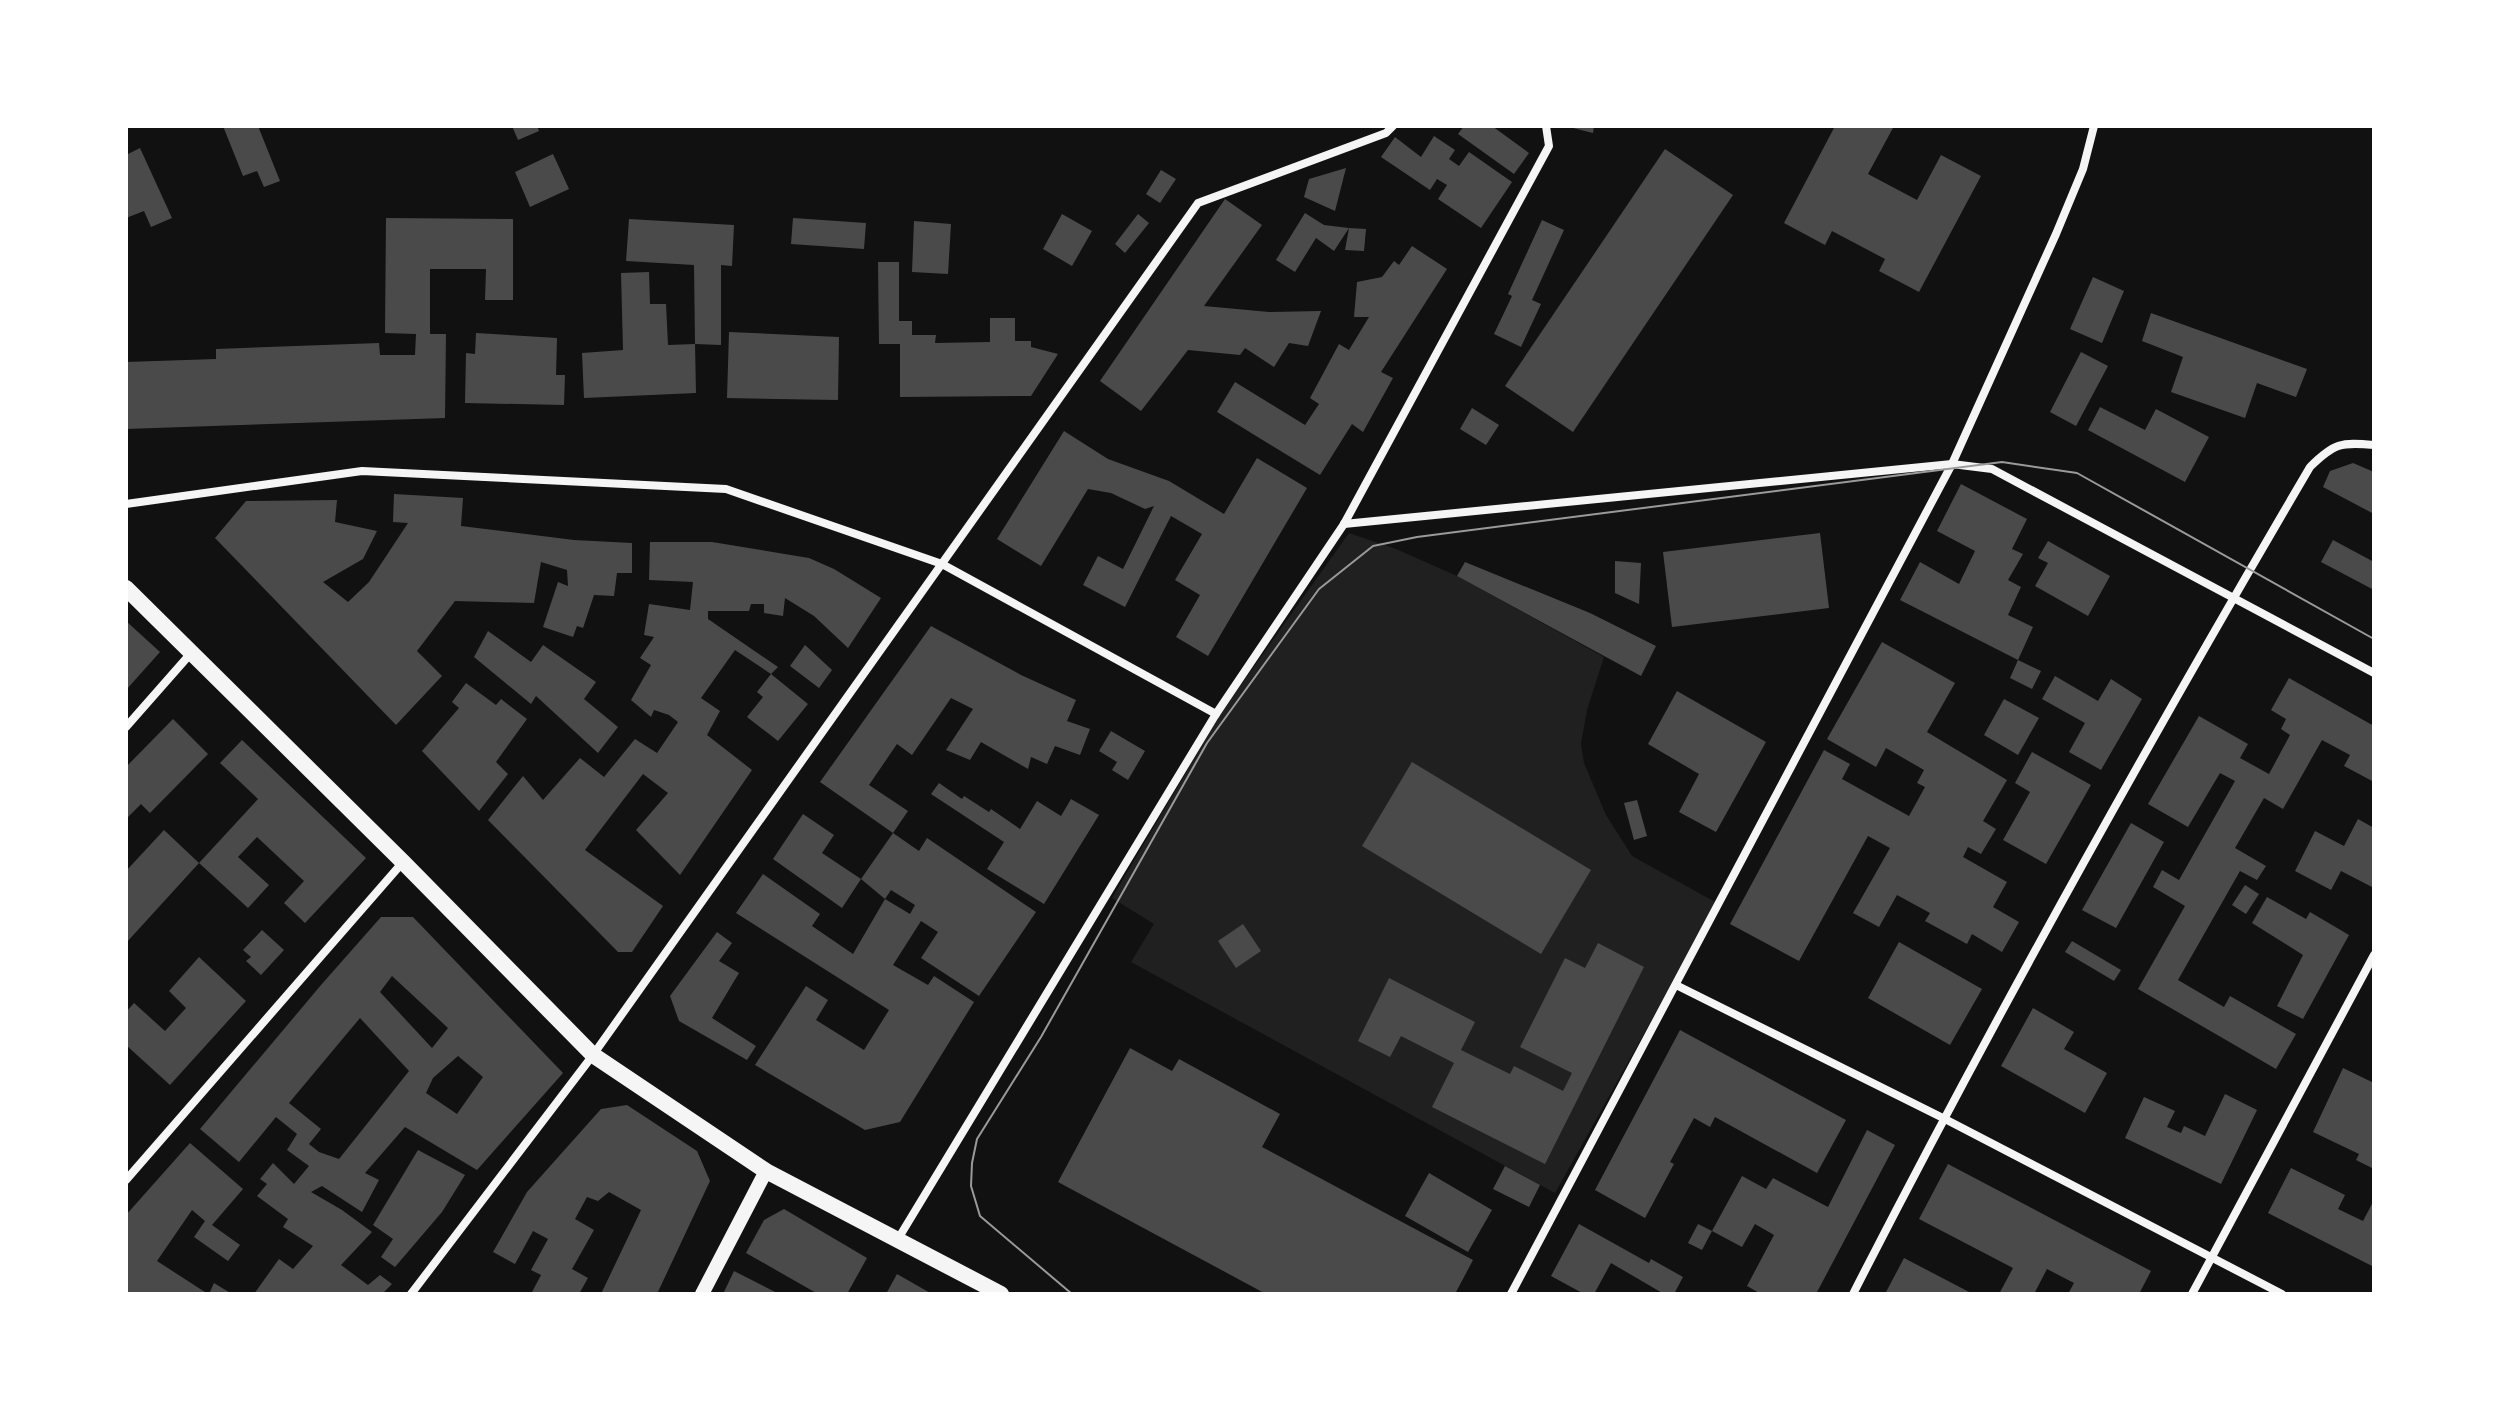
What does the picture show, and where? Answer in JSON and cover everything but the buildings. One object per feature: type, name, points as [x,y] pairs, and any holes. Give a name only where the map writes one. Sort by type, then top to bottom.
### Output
[{"type":"main road","points":[[126,588],[593,1055],[766,1171],[1001,1294]]},
{"type":"street","points":[[411,1294],[593,1055],[1198,203],[1386,133],[1393,126]]},
{"type":"street","points":[[897,1240],[1216,714],[1344,524],[1549,146],[1546,126]]},
{"type":"street","points":[[1511,1294],[1952,464],[2083,169],[2094,126]]},
{"type":"street","points":[[1853,1294],[1943,1118],[2234,596],[2310,467],[2328,449],[2345,442],[2374,445]]},
{"type":"street","points":[[1344,524],[1952,464],[1992,469],[2374,673]]},
{"type":"street","points":[[126,504],[362,471],[726,489],[942,564],[1216,714]]},
{"type":"street","points":[[126,727],[192,652]]},
{"type":"street","points":[[126,1180],[403,862]]},
{"type":"street","points":[[2192,1294],[2374,955]]},
{"type":"street","points":[[1676,985],[1943,1118],[2282,1294]]},
{"type":"street","points":[[702,1294],[766,1171]]},
{"type":"shaded area","points":[[1349,533],[1396,549],[1457,576],[1604,657],[1587,710],[1581,744],[1584,763],[1606,815],[1632,856],[1717,903],[1555,1193],[1131,962],[1154,924],[1112,898],[1221,713]]},
{"type":"tram line","points":[[1072,1294],[980,1216],[971,1186],[977,1139],[1041,1037],[1207,743],[1319,589],[1373,546],[1417,537],[2002,462],[2077,473],[2374,639]]}]
